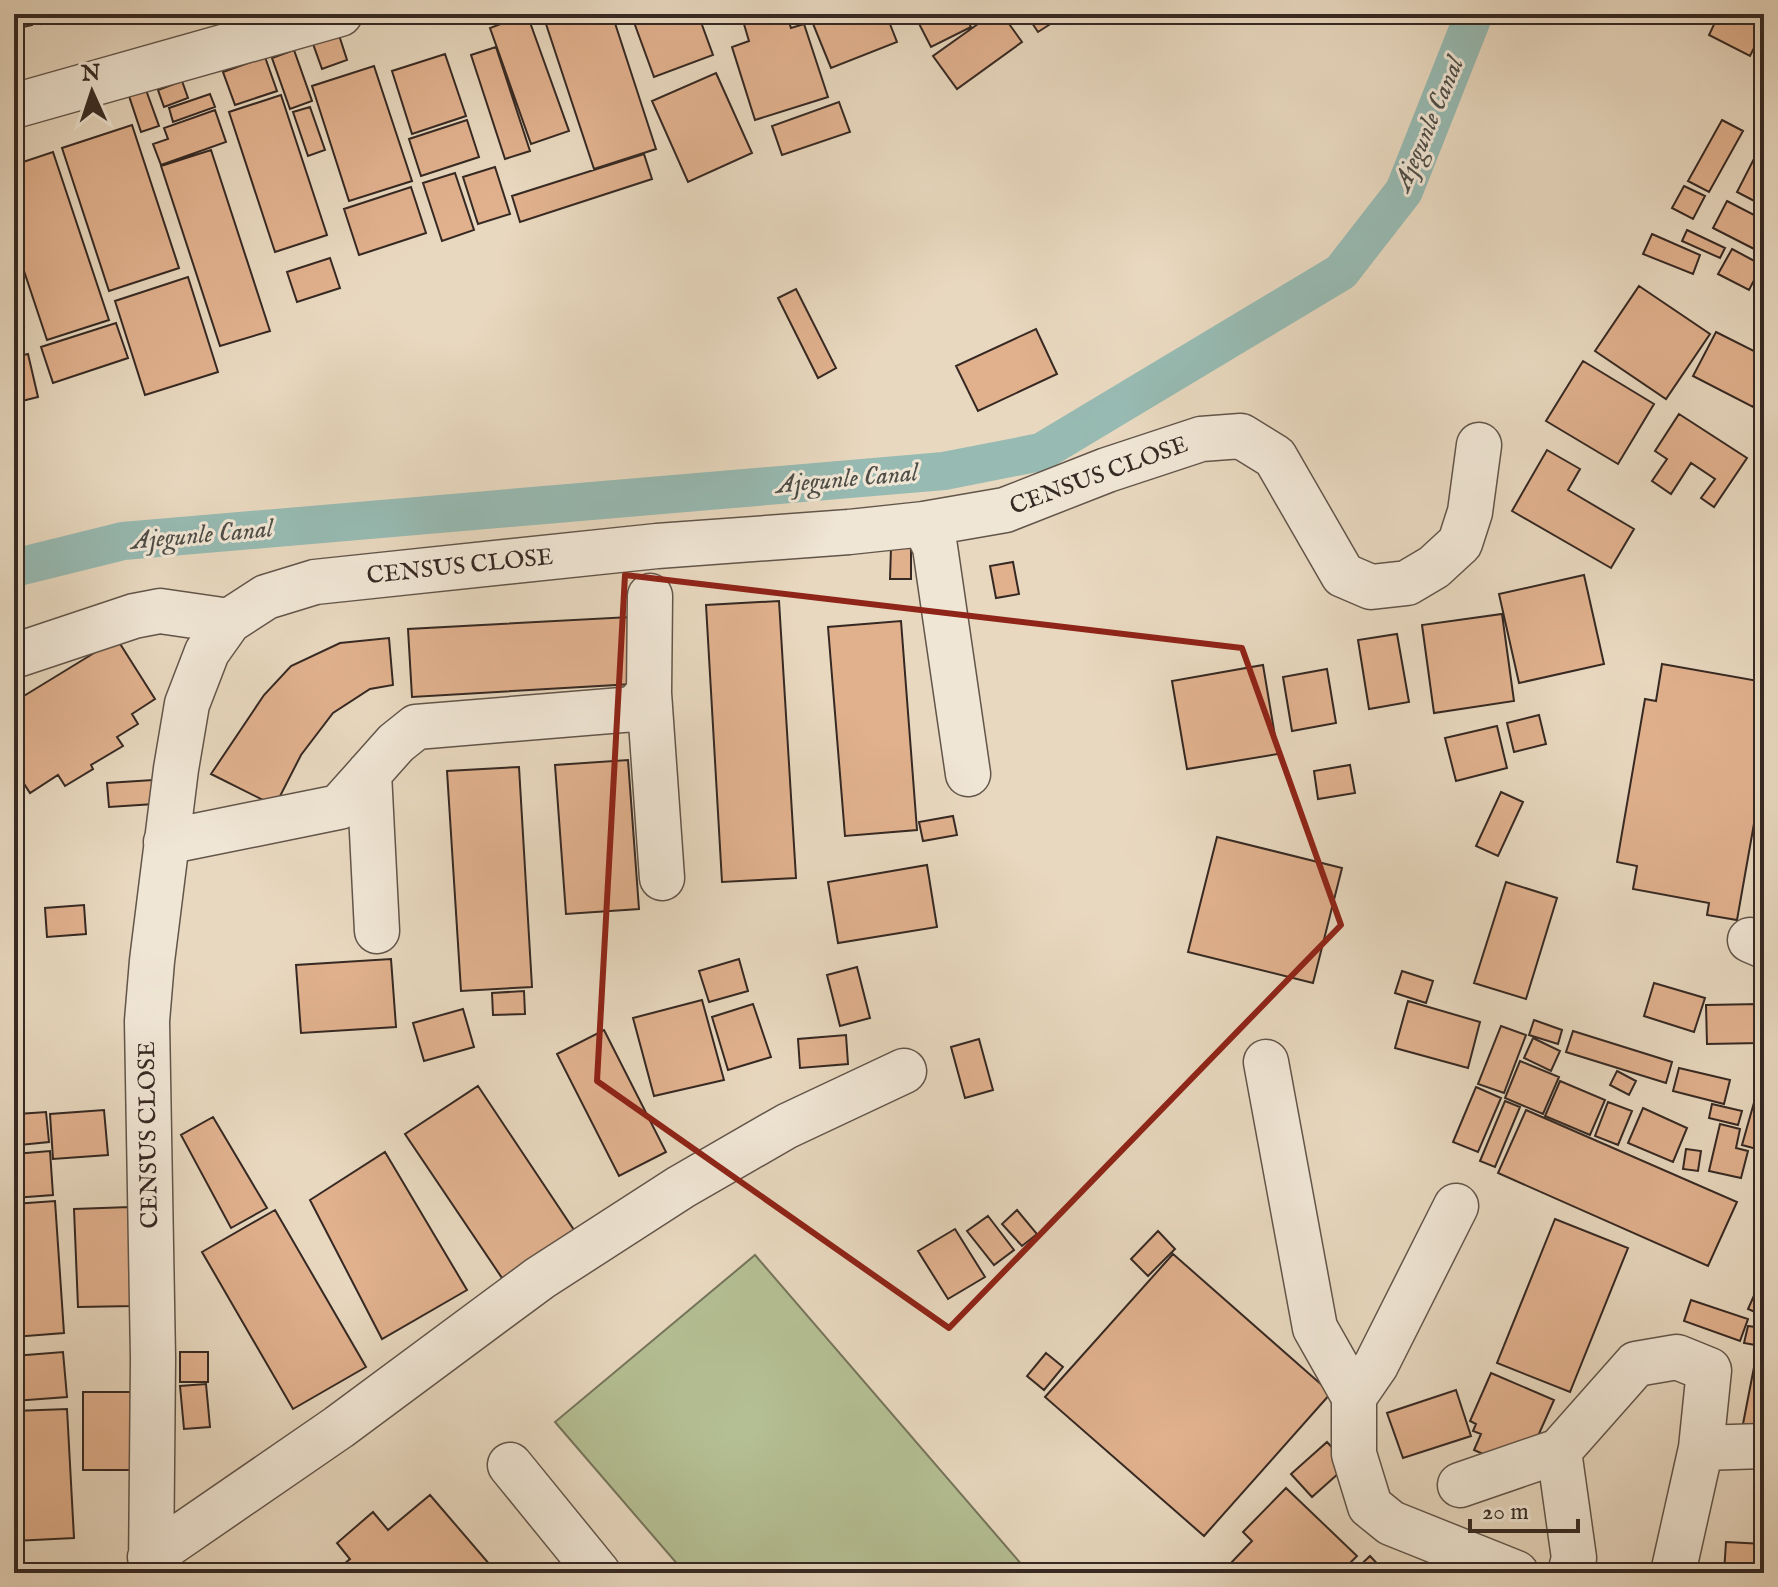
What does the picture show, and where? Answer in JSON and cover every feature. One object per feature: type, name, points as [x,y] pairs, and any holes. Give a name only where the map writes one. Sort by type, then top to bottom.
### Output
[{"type":"street","points":[[14,106],[340,14]]},
{"type":"street","name":"CENSUS CLOSE","points":[[151,1565],[153,1359],[147,1021],[166,842],[187,704],[207,652],[229,621],[266,597],[315,582],[657,546],[849,532],[924,524],[1005,510],[1107,470],[1201,439],[1241,436],[1275,457],[1343,575],[1371,587],[1407,583],[1434,567],[1460,543],[1470,512],[1479,445]]},
{"type":"street","points":[[924,524],[935,547],[968,774]]},
{"type":"street","points":[[650,596],[649,693],[662,878]]},
{"type":"street","points":[[14,656],[134,616],[160,611],[229,621]]},
{"type":"street","points":[[166,842],[339,807],[396,743],[416,727],[614,712],[634,709],[649,693]]},
{"type":"street","points":[[369,773],[377,931]]},
{"type":"street","points":[[1266,1062],[1315,1328],[1354,1397],[1354,1454],[1370,1506],[1391,1523],[1516,1573]]},
{"type":"street","points":[[151,1565],[540,1278],[681,1187],[787,1126],[904,1071]]},
{"type":"street","points":[[1354,1397],[1376,1365],[1456,1206]]},
{"type":"street","points":[[1460,1485],[1559,1451],[1636,1364],[1677,1357],[1709,1370],[1701,1448],[1673,1573]]},
{"type":"street","points":[[1701,1448],[1764,1446]]},
{"type":"street","points":[[1559,1451],[1574,1558],[1570,1573]]},
{"type":"street","points":[[510,1465],[598,1573]]},
{"type":"highlighted area","points":[[625,575],[1242,648],[1341,925],[949,1328],[597,1081]]},
{"type":"green space","points":[[755,1255],[1029,1573],[685,1573],[555,1422]]},
{"type":"building","points":[[14,14],[30,14],[32,25],[14,29]]},
{"type":"building","points":[[39,14],[94,14],[41,24]]},
{"type":"building","points":[[527,14],[569,131],[531,144],[490,28]]},
{"type":"building","points":[[557,14],[612,14],[656,149],[594,169],[544,18]]},
{"type":"building","points":[[631,14],[698,14],[713,55],[654,77]]},
{"type":"building","points":[[741,14],[786,14],[791,28],[804,24],[828,97],[755,120],[732,47],[749,41]]},
{"type":"building","points":[[809,14],[886,14],[897,42],[831,68]]},
{"type":"building","points":[[914,14],[986,14],[969,23],[971,27],[931,47]]},
{"type":"building","points":[[992,14],[1002,14],[1022,42],[957,89],[933,56]]},
{"type":"building","points":[[1026,14],[1066,14],[1038,32]]},
{"type":"building","points":[[1719,14],[1764,14],[1764,28],[1750,56],[1709,35]]},
{"type":"building","points":[[338,32],[347,60],[322,69],[312,41]]},
{"type":"building","points":[[496,47],[530,151],[505,159],[471,55]]},
{"type":"building","points":[[294,50],[312,101],[290,109],[272,58]]},
{"type":"building","points":[[445,54],[466,116],[412,134],[392,71]]},
{"type":"building","points":[[265,57],[277,91],[235,105],[223,72]]},
{"type":"building","points":[[374,66],[412,181],[349,201],[312,86]]},
{"type":"building","points":[[716,73],[752,153],[688,182],[652,101]]},
{"type":"building","points":[[182,81],[188,98],[164,107],[158,90]]},
{"type":"building","points":[[146,90],[159,126],[141,132],[129,96]]},
{"type":"building","points":[[210,94],[215,107],[173,122],[169,108]]},
{"type":"building","points":[[281,95],[327,235],[275,252],[229,112]]},
{"type":"building","points":[[839,102],[850,132],[782,155],[772,126]]},
{"type":"building","points":[[310,107],[325,150],[308,156],[293,112]]},
{"type":"building","points":[[215,110],[226,142],[161,165],[153,144],[168,139],[164,128]]},
{"type":"building","points":[[467,120],[479,157],[421,176],[409,139]]},
{"type":"building","points":[[1722,120],[1743,131],[1709,192],[1688,181]]},
{"type":"building","points":[[132,125],[179,268],[109,291],[62,148]]},
{"type":"building","points":[[1760,147],[1764,149],[1764,206],[1737,192]]},
{"type":"building","points":[[211,150],[270,331],[220,346],[161,166]]},
{"type":"building","points":[[53,152],[109,320],[47,340],[14,241],[14,165]]},
{"type":"building","points":[[644,154],[652,179],[520,222],[512,196]]},
{"type":"building","points":[[495,167],[510,214],[478,224],[463,177]]},
{"type":"building","points":[[455,173],[474,230],[442,241],[423,183]]},
{"type":"building","points":[[1684,186],[1705,196],[1693,219],[1672,208]]},
{"type":"building","points":[[411,187],[426,233],[359,255],[344,209]]},
{"type":"building","points":[[1727,201],[1764,220],[1764,254],[1713,228]]},
{"type":"building","points":[[1687,230],[1725,248],[1720,258],[1682,241]]},
{"type":"building","points":[[1652,234],[1700,255],[1693,274],[1643,254]]},
{"type":"building","points":[[1732,249],[1762,265],[1749,290],[1718,274]]},
{"type":"building","points":[[330,258],[340,288],[297,302],[287,272]]},
{"type":"building","points":[[1761,275],[1764,276],[1764,295],[1754,291]]},
{"type":"building","points":[[188,277],[218,372],[145,395],[115,301]]},
{"type":"building","points":[[1639,286],[1710,334],[1666,399],[1595,351]]},
{"type":"building","points":[[796,289],[836,368],[818,378],[778,298]]},
{"type":"building","points":[[14,292],[24,327],[14,330]]},
{"type":"building","points":[[116,323],[128,358],[53,383],[41,347]]},
{"type":"building","points":[[1036,329],[1057,374],[978,411],[956,366]]},
{"type":"building","points":[[1716,332],[1764,356],[1764,386],[1753,407],[1693,376]]},
{"type":"building","points":[[28,354],[38,397],[14,403],[14,357]]},
{"type":"building","points":[[1583,361],[1654,404],[1618,464],[1546,421]]},
{"type":"building","points":[[1679,414],[1747,458],[1714,507],[1701,498],[1715,479],[1691,463],[1671,494],[1652,481],[1667,459],[1655,451]]},
{"type":"building","points":[[1547,450],[1580,469],[1568,490],[1634,529],[1611,568],[1512,511]]},
{"type":"building","points":[[891,548],[911,548],[911,579],[890,579]]},
{"type":"building","points":[[1013,562],[1019,594],[996,598],[990,566]]},
{"type":"building","points":[[1584,575],[1604,664],[1519,683],[1499,594]]},
{"type":"building","points":[[779,601],[796,878],[722,882],[706,605]]},
{"type":"building","points":[[1502,614],[1514,701],[1434,713],[1422,625]]},
{"type":"building","points":[[630,617],[633,684],[412,697],[408,629]]},
{"type":"building","points":[[901,621],[917,830],[845,836],[828,627]]},
{"type":"building","points":[[1397,634],[1409,702],[1369,709],[1358,640]]},
{"type":"building","points":[[389,638],[393,685],[370,689],[333,713],[301,755],[275,806],[211,774],[264,695],[291,666],[340,643]]},
{"type":"building","points":[[117,639],[155,699],[132,714],[138,724],[117,737],[123,746],[91,765],[93,769],[65,786],[58,775],[30,793],[14,768],[14,702]]},
{"type":"building","points":[[1662,664],[1764,682],[1764,767],[1737,920],[1707,915],[1709,903],[1633,889],[1637,866],[1617,862],[1645,699],[1656,701]]},
{"type":"building","points":[[1263,665],[1278,754],[1187,769],[1172,681]]},
{"type":"building","points":[[1327,669],[1336,723],[1292,731],[1283,677]]},
{"type":"building","points":[[1539,715],[1546,744],[1514,752],[1507,723]]},
{"type":"building","points":[[1497,726],[1507,768],[1456,781],[1445,738]]},
{"type":"building","points":[[628,760],[639,909],[566,914],[555,765]]},
{"type":"building","points":[[1350,765],[1355,793],[1318,799],[1314,771]]},
{"type":"building","points":[[519,767],[532,987],[461,991],[447,771]]},
{"type":"building","points":[[153,780],[154,804],[109,807],[107,783]]},
{"type":"building","points":[[1501,792],[1523,802],[1498,856],[1476,846]]},
{"type":"building","points":[[953,816],[957,835],[923,841],[919,822]]},
{"type":"building","points":[[1217,837],[1342,868],[1313,983],[1188,952]]},
{"type":"building","points":[[927,865],[937,927],[838,943],[828,882]]},
{"type":"building","points":[[1506,882],[1557,898],[1526,999],[1474,983]]},
{"type":"building","points":[[84,905],[86,934],[47,937],[45,908]]},
{"type":"building","points":[[391,959],[396,1027],[301,1033],[296,965]]},
{"type":"building","points":[[739,959],[748,991],[709,1002],[699,971]]},
{"type":"building","points":[[857,967],[870,1018],[840,1026],[827,975]]},
{"type":"building","points":[[1402,971],[1433,981],[1426,1003],[1395,993]]},
{"type":"building","points":[[1654,983],[1705,998],[1694,1032],[1644,1016]]},
{"type":"building","points":[[524,991],[525,1014],[493,1015],[492,993]]},
{"type":"building","points":[[702,1000],[724,1080],[654,1096],[633,1018]]},
{"type":"building","points":[[1408,1001],[1480,1022],[1468,1068],[1395,1048]]},
{"type":"building","points":[[753,1004],[771,1057],[728,1070],[712,1017]]},
{"type":"building","points":[[1759,1004],[1760,1043],[1707,1044],[1706,1005]]},
{"type":"building","points":[[463,1009],[474,1047],[424,1061],[413,1023]]},
{"type":"building","points":[[1534,1020],[1562,1030],[1558,1044],[1529,1035]]},
{"type":"building","points":[[1501,1026],[1526,1035],[1504,1093],[1478,1084]]},
{"type":"building","points":[[604,1030],[666,1152],[619,1176],[557,1054]]},
{"type":"building","points":[[1573,1031],[1672,1062],[1666,1083],[1566,1052]]},
{"type":"building","points":[[846,1035],[848,1064],[800,1068],[798,1039]]},
{"type":"building","points":[[1533,1038],[1560,1051],[1551,1071],[1524,1058]]},
{"type":"building","points":[[979,1039],[993,1090],[965,1098],[951,1047]]},
{"type":"building","points":[[1520,1061],[1559,1077],[1543,1114],[1505,1098]]},
{"type":"building","points":[[1679,1068],[1730,1080],[1724,1104],[1673,1091]]},
{"type":"building","points":[[1617,1071],[1636,1081],[1629,1095],[1610,1085]]},
{"type":"building","points":[[1560,1081],[1605,1100],[1590,1135],[1545,1116]]},
{"type":"building","points":[[478,1086],[574,1230],[502,1278],[405,1134]]},
{"type":"building","points":[[1476,1087],[1501,1098],[1478,1152],[1453,1142]]},
{"type":"building","points":[[1757,1092],[1764,1094],[1764,1151],[1742,1145]]},
{"type":"building","points":[[1505,1101],[1520,1107],[1495,1167],[1480,1161]]},
{"type":"building","points":[[1608,1102],[1632,1111],[1618,1145],[1595,1136]]},
{"type":"building","points":[[1712,1104],[1742,1111],[1738,1125],[1709,1118]]},
{"type":"building","points":[[1643,1108],[1687,1128],[1673,1162],[1628,1143]]},
{"type":"building","points":[[104,1110],[108,1155],[53,1159],[50,1114]]},
{"type":"building","points":[[1526,1110],[1737,1202],[1708,1266],[1498,1173]]},
{"type":"building","points":[[46,1112],[49,1142],[20,1145],[18,1114]]},
{"type":"building","points":[[213,1117],[267,1208],[231,1228],[181,1135]]},
{"type":"building","points":[[1720,1124],[1740,1129],[1736,1148],[1748,1151],[1741,1178],[1709,1171]]},
{"type":"building","points":[[1686,1149],[1701,1151],[1698,1171],[1683,1169]]},
{"type":"building","points":[[50,1151],[53,1195],[14,1198],[14,1154]]},
{"type":"building","points":[[385,1152],[467,1290],[382,1339],[310,1200]]},
{"type":"building","points":[[55,1201],[64,1333],[14,1337],[14,1204]]},
{"type":"building","points":[[130,1207],[134,1306],[78,1307],[74,1209]]},
{"type":"building","points":[[275,1210],[366,1367],[293,1409],[202,1252]]},
{"type":"building","points":[[1017,1210],[1037,1234],[1022,1246],[1002,1224]]},
{"type":"building","points":[[988,1216],[1014,1250],[994,1265],[967,1231]]},
{"type":"building","points":[[1555,1219],[1628,1248],[1570,1392],[1497,1363]]},
{"type":"building","points":[[955,1229],[985,1277],[948,1299],[918,1251]]},
{"type":"building","points":[[1158,1231],[1175,1249],[1148,1276],[1131,1259]]},
{"type":"building","points":[[1173,1254],[1331,1393],[1204,1536],[1045,1397]]},
{"type":"building","points":[[1760,1282],[1764,1284],[1764,1316],[1748,1309]]},
{"type":"building","points":[[1691,1300],[1748,1319],[1740,1341],[1684,1321]]},
{"type":"building","points":[[1748,1326],[1764,1328],[1761,1346],[1744,1343]]},
{"type":"building","points":[[63,1352],[67,1397],[14,1401],[14,1356]]},
{"type":"building","points":[[180,1352],[208,1352],[208,1382],[180,1382]]},
{"type":"building","points":[[1046,1353],[1063,1367],[1044,1390],[1027,1376]]},
{"type":"building","points":[[1755,1362],[1764,1364],[1764,1428],[1743,1424]]},
{"type":"building","points":[[1491,1373],[1554,1400],[1530,1454],[1503,1463],[1474,1450],[1481,1434],[1473,1431],[1476,1424],[1470,1421]]},
{"type":"building","points":[[206,1384],[210,1427],[184,1429],[180,1386]]},
{"type":"building","points":[[1456,1390],[1471,1436],[1403,1458],[1387,1413]]},
{"type":"building","points":[[83,1392],[138,1392],[139,1470],[83,1470]]},
{"type":"building","points":[[67,1409],[74,1538],[14,1541],[14,1411]]},
{"type":"building","points":[[1327,1442],[1348,1465],[1312,1497],[1291,1474]]},
{"type":"building","points":[[1286,1488],[1357,1556],[1340,1573],[1238,1573],[1229,1565],[1252,1541],[1243,1532]]},
{"type":"building","points":[[430,1495],[497,1573],[333,1573],[350,1559],[337,1543],[373,1512],[388,1530]]},
{"type":"building","points":[[1726,1542],[1764,1544],[1764,1573],[1724,1573]]},
{"type":"building","points":[[1370,1556],[1386,1573],[1352,1573]]},
{"type":"waterway","name":"Ajegunle Canal","points":[[14,568],[123,541],[944,471],[1041,452],[1341,272],[1404,191],[1474,14]]}]
